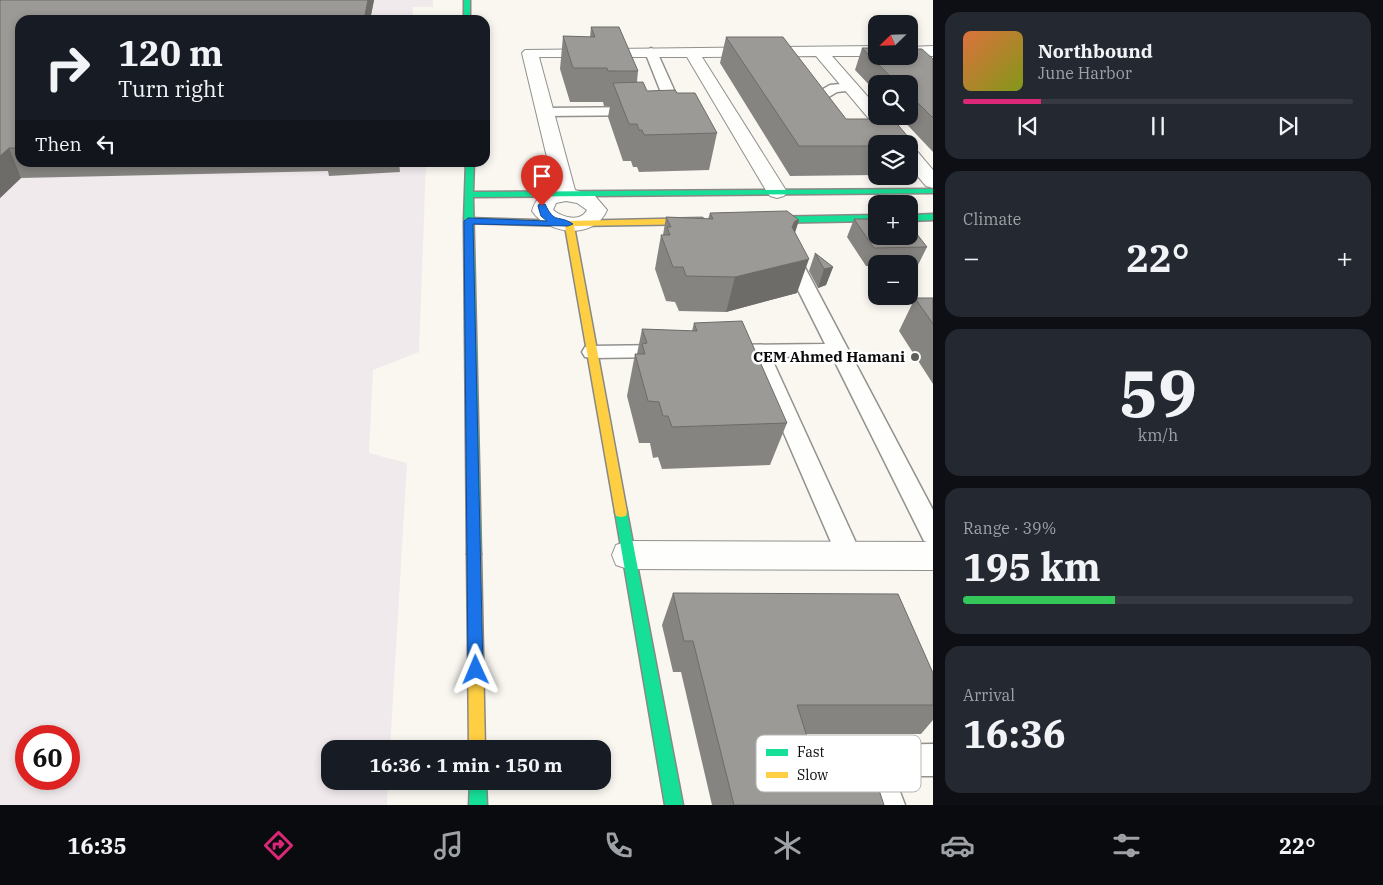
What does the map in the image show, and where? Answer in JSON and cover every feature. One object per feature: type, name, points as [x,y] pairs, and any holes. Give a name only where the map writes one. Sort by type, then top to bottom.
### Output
[{"type":"street","points":[[467,0],[468,15]]},
{"type":"street","points":[[820,51],[887,129]]},
{"type":"street","points":[[566,195],[530,53],[868,51]]},
{"type":"street","points":[[692,52],[777,192]]},
{"type":"street","points":[[918,164],[933,182]]},
{"type":"street","points":[[470,167],[468,221],[477,740]]},
{"type":"street","points":[[470,195],[933,190]]},
{"type":"street","points":[[566,195],[591,201],[597,210],[593,219],[587,222],[568,224],[552,220],[542,211],[545,202],[550,198],[566,195]]},
{"type":"street","points":[[918,218],[933,217]]},
{"type":"street","points":[[746,221],[868,218]]},
{"type":"street","points":[[468,221],[568,224],[716,221]]},
{"type":"street","points":[[568,224],[674,805]]},
{"type":"street","points":[[628,555],[933,556]]},
{"type":"street","points":[[478,790],[478,805]]},
{"type":"lane","points":[[545,112],[653,111],[672,108],[673,103],[650,52]]},
{"type":"lane","points":[[840,123],[834,120],[821,103],[821,96],[826,91],[834,88],[851,87]]},
{"type":"lane","points":[[792,260],[933,534]]},
{"type":"lane","points":[[758,350],[849,556]]},
{"type":"lane","points":[[709,351],[838,350]]},
{"type":"lane","points":[[592,352],[680,351]]},
{"type":"lane","points":[[884,792],[889,805]]},
{"type":"shaded area","points":[[0,0],[433,0],[433,7],[412,7],[413,15],[15,15],[15,167],[426,167],[419,352],[373,370],[369,453],[407,463],[391,740],[321,740],[321,790],[388,790],[387,805],[0,805]]},
{"type":"building","points":[[0,0],[368,0],[365,15],[15,15],[15,148],[9,148],[0,156]]},
{"type":"building","points":[[591,27],[619,27],[638,71],[608,71],[607,68],[573,68],[563,36],[595,37]]},
{"type":"building","points":[[726,37],[783,37],[846,119],[868,119],[868,125],[898,125],[907,135],[868,135],[868,146],[799,146]]},
{"type":"building","points":[[862,48],[868,48],[868,54]]},
{"type":"building","points":[[918,49],[922,49],[933,59],[933,118],[918,103],[918,75],[889,75],[879,65],[918,65]]},
{"type":"building","points":[[643,82],[647,91],[675,90],[677,93],[695,93],[717,133],[644,135],[642,130],[639,130],[637,124],[629,124],[613,83]]},
{"type":"building","points":[[787,211],[799,220],[795,221],[792,227],[809,259],[735,277],[686,276],[683,267],[673,267],[661,235],[670,235],[667,227],[671,227],[666,217],[713,219],[710,213]]},
{"type":"building","points":[[854,219],[868,219],[868,239]]},
{"type":"building","points":[[918,236],[927,247],[874,248],[872,245],[918,245]]},
{"type":"building","points":[[815,253],[833,267],[824,269]]},
{"type":"building","points":[[918,298],[933,298],[933,324],[918,302]]},
{"type":"building","points":[[742,321],[787,423],[672,427],[668,416],[663,416],[659,402],[648,401],[635,354],[645,354],[642,344],[647,343],[642,329],[697,331],[694,323]]},
{"type":"building","points":[[673,593],[898,594],[933,673],[933,705],[797,705],[806,735],[756,735],[756,792],[880,792],[884,805],[734,805],[693,641],[684,641]]},
{"type":"traffic: fast","points":[[467,0],[467,15]]},
{"type":"traffic: fast","points":[[470,167],[468,221],[474,554]]},
{"type":"traffic: fast","points":[[470,195],[933,191]]},
{"type":"traffic: fast","points":[[918,218],[933,217]]},
{"type":"traffic: fast","points":[[762,220],[868,218]]},
{"type":"traffic: fast","points":[[621,512],[674,805]]},
{"type":"traffic: fast","points":[[478,790],[478,805]]},
{"type":"traffic: slow","points":[[468,221],[569,224],[702,221]]},
{"type":"traffic: slow","points":[[569,224],[621,512]]},
{"type":"traffic: slow","points":[[474,554],[477,740]]},
{"type":"place","name":"CEM Ahmed Hamani","points":[[915,357]]},
{"type":"route","points":[[476,670],[468,221],[568,224],[560,223],[546,216],[542,211],[542,206]]}]
